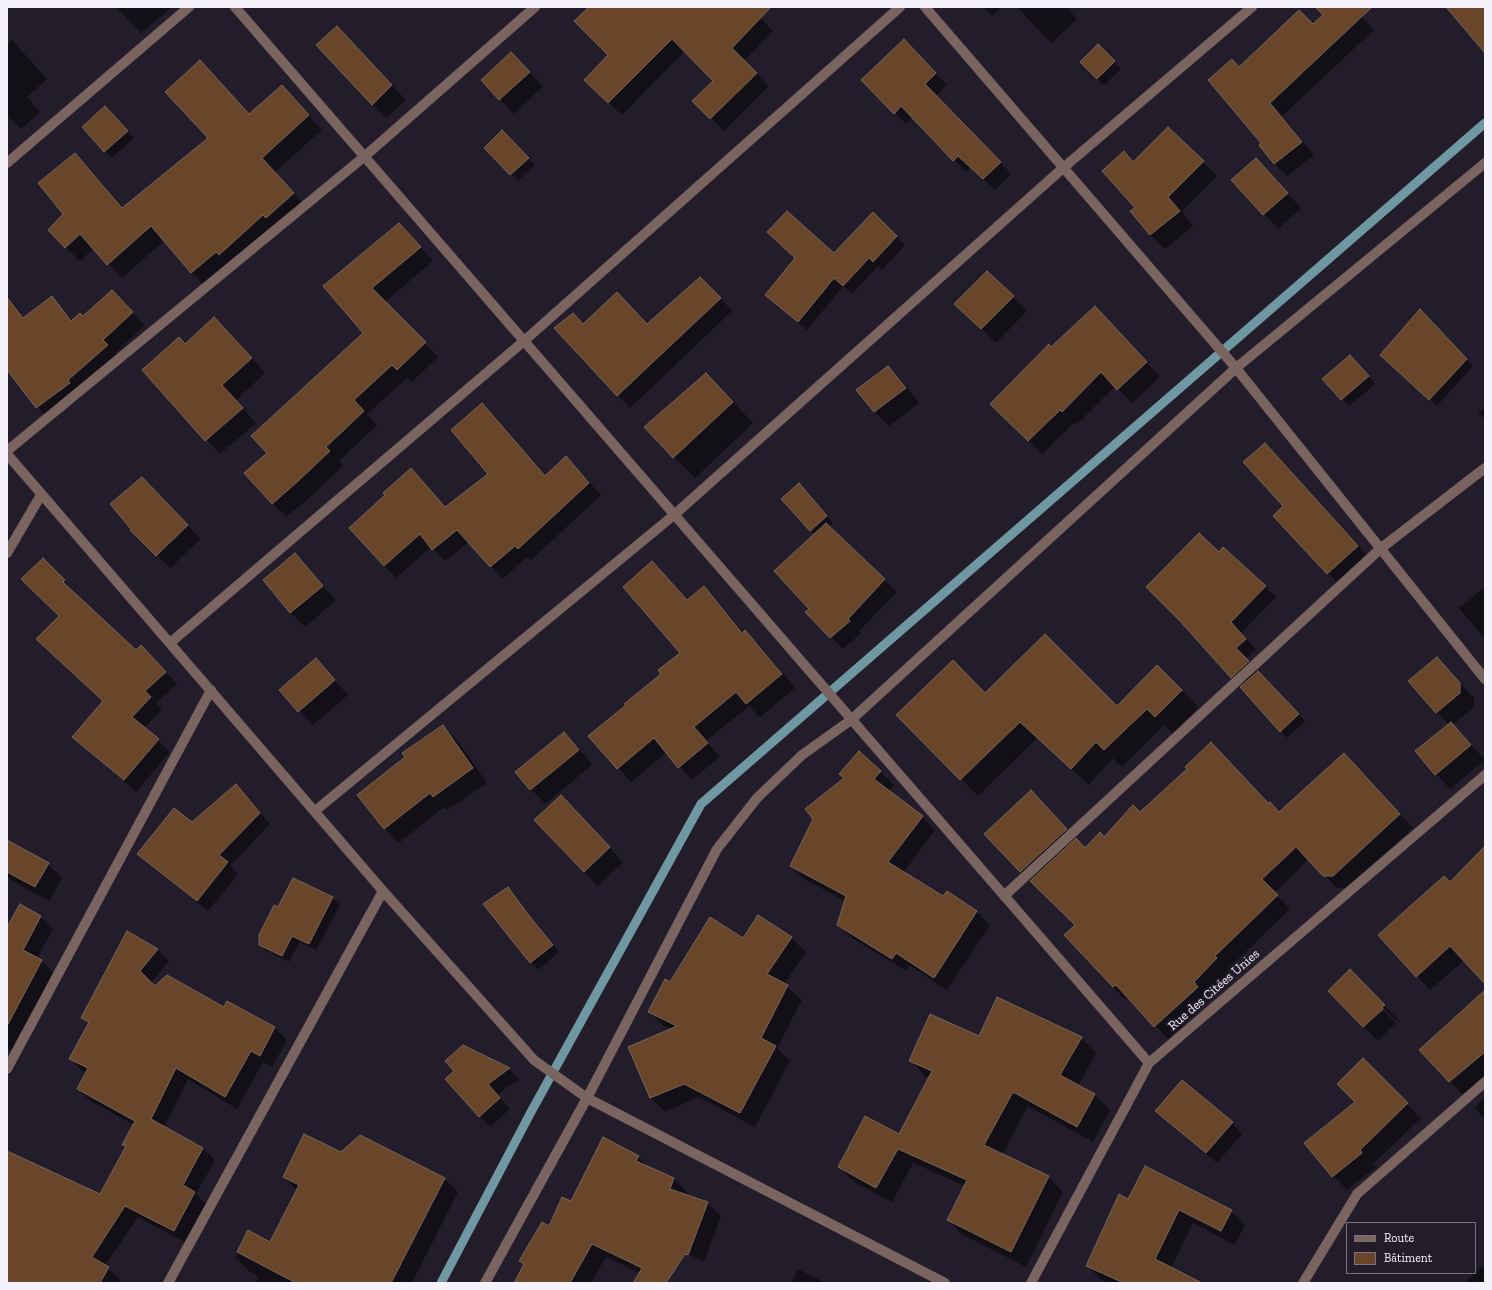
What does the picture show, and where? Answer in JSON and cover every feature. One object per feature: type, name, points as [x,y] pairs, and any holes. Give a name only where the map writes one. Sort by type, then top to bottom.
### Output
[{"type":"street","points":[[7,164],[189,7]]},
{"type":"street","points":[[236,7],[1149,1064]]},
{"type":"street","points":[[7,451],[365,156],[535,7]]},
{"type":"street","points":[[170,643],[524,341],[900,7]]},
{"type":"street","points":[[925,7],[1236,368],[1485,679]]},
{"type":"street","points":[[315,811],[674,515],[1063,168],[1252,7]]},
{"type":"street","points":[[485,1283],[587,1098],[717,849],[757,798],[802,755],[851,720],[1236,368],[1485,163]]},
{"type":"street","points":[[7,454],[383,891],[534,1060],[587,1098],[945,1283]]},
{"type":"street","points":[[1004,896],[1380,549],[1485,468]]},
{"type":"street","points":[[7,553],[41,495]]},
{"type":"street","points":[[7,1070],[211,690]]},
{"type":"street","name":"Rue des Citées Unies","points":[[1031,1283],[1149,1064],[1485,775]]},
{"type":"street","points":[[168,1283],[383,891]]},
{"type":"street","points":[[1303,1283],[1357,1194],[1485,1082]]},
{"type":"building","points":[[589,7],[771,7],[732,48],[757,73],[710,119],[692,101],[713,81],[672,39],[608,103],[584,80],[608,55],[574,21]]},
{"type":"building","points":[[1315,7],[1372,7],[1270,103],[1302,142],[1274,164],[1259,145],[1261,143],[1208,80],[1232,59],[1239,67],[1299,10],[1313,24],[1323,15]]},
{"type":"building","points":[[1446,7],[1485,7],[1485,53]]},
{"type":"building","points":[[337,26],[392,85],[372,105],[316,45]]},
{"type":"building","points":[[904,39],[936,73],[925,84],[1001,162],[983,179],[958,156],[953,161],[901,106],[894,114],[861,80]]},
{"type":"building","points":[[1098,44],[1115,61],[1097,79],[1080,62]]},
{"type":"building","points":[[511,52],[530,72],[499,100],[481,80]]},
{"type":"building","points":[[200,60],[249,114],[282,85],[309,115],[262,158],[294,193],[266,218],[263,215],[219,255],[216,252],[191,273],[151,226],[107,265],[80,234],[65,248],[48,230],[63,214],[38,183],[75,153],[122,208],[208,138],[165,92]]},
{"type":"building","points":[[105,106],[128,131],[104,152],[82,127]]},
{"type":"building","points":[[1168,127],[1204,161],[1168,197],[1180,211],[1150,235],[1130,211],[1135,208],[1102,171],[1124,151],[1133,162]]},
{"type":"building","points":[[502,130],[529,158],[510,175],[484,148]]},
{"type":"building","points":[[1256,158],[1288,193],[1263,215],[1231,180]]},
{"type":"building","points":[[787,211],[834,253],[873,212],[897,236],[873,262],[869,258],[843,286],[834,278],[798,322],[765,295],[795,258],[767,232]]},
{"type":"building","points":[[399,223],[421,247],[372,288],[426,342],[397,370],[392,365],[354,400],[364,411],[326,447],[330,451],[272,504],[244,473],[267,453],[251,436],[363,333],[323,286]]},
{"type":"building","points":[[987,271],[1014,296],[981,329],[954,304]]},
{"type":"building","points":[[700,277],[721,298],[617,396],[554,328],[573,313],[583,324],[617,292],[647,324]]},
{"type":"building","points":[[112,290],[133,312],[103,340],[108,345],[68,380],[70,383],[36,408],[7,370],[7,297],[23,318],[52,296],[71,321],[80,313],[83,316]]},
{"type":"building","points":[[1095,306],[1147,362],[1117,390],[1101,372],[1062,412],[1060,410],[1028,441],[990,404],[1049,344],[1051,347]]},
{"type":"building","points":[[1420,309],[1467,359],[1429,400],[1380,355]]},
{"type":"building","points":[[214,317],[252,358],[222,385],[243,408],[205,441],[142,370],[179,337],[185,344]]},
{"type":"building","points":[[1350,355],[1369,376],[1341,400],[1322,379]]},
{"type":"building","points":[[888,366],[906,388],[874,412],[856,390]]},
{"type":"building","points":[[706,373],[733,402],[673,458],[644,427]]},
{"type":"building","points":[[482,403],[545,476],[566,456],[589,483],[518,549],[515,546],[490,567],[457,530],[432,550],[420,534],[384,566],[349,528],[385,495],[383,493],[411,468],[445,507],[488,474],[451,430]]},
{"type":"building","points":[[1265,443],[1358,546],[1327,574],[1273,516],[1283,506],[1243,462]]},
{"type":"building","points":[[142,477],[188,525],[156,556],[130,530],[131,529],[110,504]]},
{"type":"building","points":[[799,483],[827,516],[810,531],[781,499]]},
{"type":"building","points":[[826,523],[885,579],[848,619],[850,621],[830,638],[805,612],[809,609],[774,571]]},
{"type":"building","points":[[1199,533],[1219,552],[1223,547],[1266,586],[1231,622],[1246,639],[1236,648],[1249,661],[1231,678],[1179,620],[1146,587]]},
{"type":"building","points":[[295,553],[323,586],[290,613],[263,580]]},
{"type":"building","points":[[43,558],[65,580],[63,582],[136,650],[141,645],[166,672],[145,691],[151,697],[132,717],[159,739],[124,780],[72,737],[103,701],[36,639],[59,616],[21,579]]},
{"type":"building","points":[[652,561],[687,600],[704,586],[742,633],[745,630],[782,674],[746,704],[736,692],[694,727],[708,743],[678,768],[654,738],[617,769],[588,736],[661,674],[658,670],[680,653],[623,587]]},
{"type":"building","points":[[1045,634],[1117,706],[1157,665],[1182,690],[1155,717],[1147,709],[1104,750],[1096,742],[1071,769],[1020,722],[960,780],[896,715],[953,660],[985,693]]},
{"type":"building","points":[[1437,657],[1460,683],[1460,693],[1436,713],[1408,681]]},
{"type":"building","points":[[316,658],[335,680],[298,712],[279,690]]},
{"type":"building","points":[[1258,671],[1299,714],[1280,732],[1240,687]]},
{"type":"building","points":[[1451,722],[1471,745],[1435,775],[1415,751]]},
{"type":"building","points":[[443,725],[473,768],[433,797],[430,793],[384,829],[357,795],[405,757],[402,753]]},
{"type":"building","points":[[564,732],[579,750],[530,790],[515,772]]},
{"type":"building","points":[[1211,742],[1268,803],[1270,802],[1279,812],[1344,753],[1400,814],[1333,876],[1323,876],[1296,847],[1262,879],[1278,895],[1215,956],[1217,958],[1194,982],[1198,987],[1154,1027],[1116,985],[1113,987],[1064,935],[1075,925],[1030,881],[1076,838],[1085,848],[1100,832],[1104,837],[1133,805],[1140,812],[1187,769],[1185,767]]},
{"type":"building","points":[[859,751],[881,771],[874,779],[923,816],[888,862],[943,896],[947,891],[977,911],[934,978],[896,953],[892,959],[837,925],[846,896],[790,866],[813,819],[805,809],[844,778],[839,774]]},
{"type":"building","points":[[236,784],[260,813],[219,855],[228,862],[197,901],[137,854],[174,808],[192,822]]},
{"type":"building","points":[[1031,790],[1067,829],[1020,872],[984,834]]},
{"type":"building","points":[[561,795],[610,847],[584,872],[534,820]]},
{"type":"building","points":[[7,840],[49,863],[35,887],[7,872]]},
{"type":"building","points":[[1485,846],[1485,984],[1450,946],[1416,977],[1378,935],[1444,876],[1450,882]]},
{"type":"building","points":[[293,878],[333,897],[309,944],[292,936],[282,956],[259,945],[259,935],[274,905],[278,907]]},
{"type":"building","points":[[508,887],[553,945],[530,963],[483,904]]},
{"type":"building","points":[[20,904],[41,916],[23,950],[42,960],[7,1026],[7,927]]},
{"type":"building","points":[[758,915],[792,937],[767,974],[788,985],[761,1038],[776,1046],[740,1113],[684,1084],[650,1098],[628,1047],[677,1026],[648,1012],[665,979],[670,982],[710,917],[743,938]]},
{"type":"building","points":[[127,931],[158,949],[140,971],[155,986],[167,975],[224,1007],[227,1001],[275,1027],[260,1056],[251,1051],[225,1097],[176,1068],[151,1119],[203,1148],[183,1185],[195,1192],[174,1231],[125,1206],[92,1257],[109,1267],[100,1283],[7,1283],[7,1151],[100,1194],[126,1146],[122,1145],[135,1121],[77,1089],[88,1068],[69,1059],[89,1022],[81,1018]]},
{"type":"building","points":[[1350,969],[1385,1005],[1382,1007],[1383,1009],[1363,1027],[1328,991]]},
{"type":"building","points":[[1485,990],[1485,1052],[1449,1082],[1419,1050]]},
{"type":"building","points":[[997,997],[1082,1037],[1060,1075],[1095,1094],[1077,1127],[1013,1092],[984,1145],[1049,1176],[1011,1252],[947,1220],[967,1180],[898,1149],[876,1188],[838,1167],[865,1116],[899,1134],[932,1071],[909,1061],[930,1014],[979,1036]]},
{"type":"building","points":[[463,1045],[510,1068],[488,1084],[500,1098],[479,1117],[445,1079],[454,1071],[445,1061]]},
{"type":"building","points":[[1363,1058],[1408,1103],[1360,1150],[1362,1153],[1332,1177],[1304,1143],[1355,1102],[1337,1084]]},
{"type":"building","points":[[1182,1080],[1233,1122],[1206,1153],[1155,1111]]},
{"type":"building","points":[[304,1134],[341,1152],[360,1135],[445,1178],[391,1283],[296,1283],[237,1252],[248,1230],[270,1242],[299,1185],[283,1177]]},
{"type":"building","points":[[603,1137],[639,1156],[636,1161],[674,1178],[670,1189],[708,1202],[688,1255],[685,1254],[666,1283],[633,1283],[642,1268],[592,1244],[570,1283],[514,1283],[524,1264],[519,1261],[542,1222],[549,1226],[562,1197],[571,1201]]},
{"type":"building","points":[[1145,1166],[1232,1210],[1221,1231],[1179,1210],[1155,1259],[1202,1283],[1124,1283],[1086,1266],[1119,1194],[1128,1199]]},
{"type":"waterway","points":[[441,1283],[531,1112],[701,804],[1485,123]]}]
